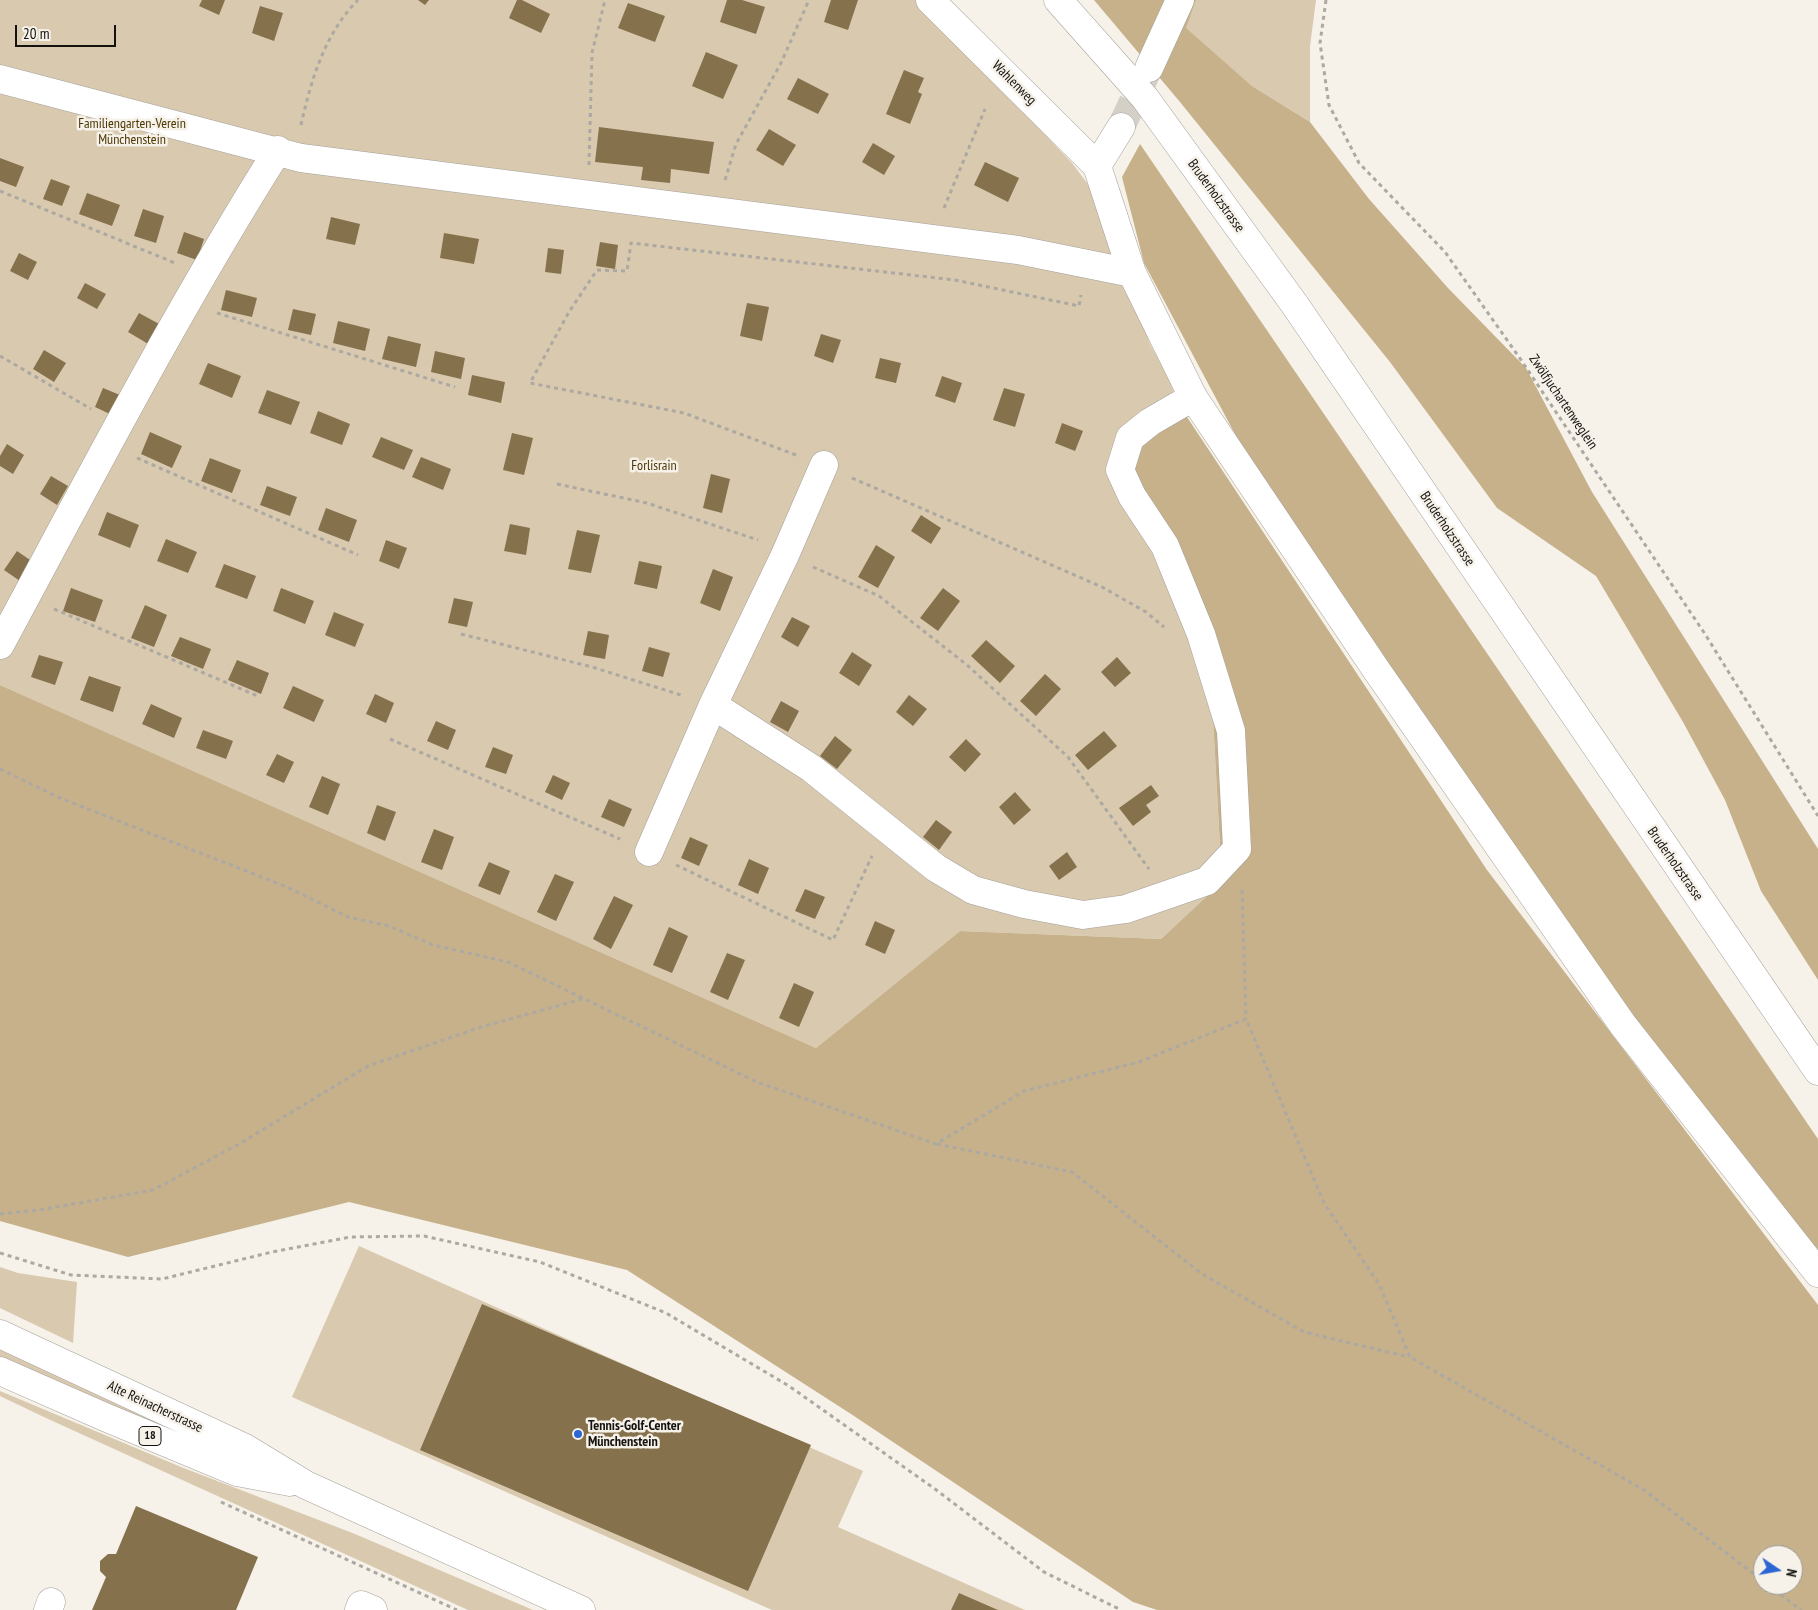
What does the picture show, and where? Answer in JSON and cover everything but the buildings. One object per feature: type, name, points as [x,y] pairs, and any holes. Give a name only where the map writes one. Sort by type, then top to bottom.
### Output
[{"type":"main road","name":"Wahlenweg","points":[[930,0],[1097,166]]},
{"type":"main road","name":"Bruderholzstrasse","points":[[1058,0],[1145,98],[1295,305],[1818,1071]]},
{"type":"main road","points":[[1149,68],[1180,0]]},
{"type":"main road","points":[[0,79],[311,159],[1018,250],[1132,273]]},
{"type":"main road","points":[[1121,127],[1097,166],[1132,273],[1193,396],[1375,668],[1623,1025],[1818,1273]]},
{"type":"main road","points":[[0,645],[112,434],[204,274],[224,235],[278,150]]},
{"type":"main road","points":[[713,705],[811,768],[936,868],[973,890],[1024,904],[1083,916],[1126,909],[1207,881],[1237,849],[1231,731],[1202,634],[1165,546],[1132,496],[1120,470],[1130,438],[1150,422],[1193,396]]},
{"type":"main road","points":[[649,852],[713,705],[785,555],[824,465]]},
{"type":"main road","name":"Alte Reinacherstrasse","points":[[0,1334],[245,1448],[306,1485],[581,1610]]},
{"type":"main road","name":"Alte Reinacherstrasse","points":[[0,1371],[237,1472],[306,1485]]},
{"type":"main road","points":[[359,1610],[361,1605],[372,1610]]},
{"type":"path","points":[[301,124],[320,55],[350,8],[358,0]]},
{"type":"path","points":[[589,156],[592,53],[605,0]]},
{"type":"path","points":[[724,183],[736,144],[781,63],[809,0]]},
{"type":"path","name":"Zwölfjuchartenweglein","points":[[1326,0],[1320,43],[1330,105],[1359,163],[1446,252],[1705,634],[1818,816]]},
{"type":"path","points":[[939,241],[942,214],[985,109]]},
{"type":"path","points":[[0,191],[204,274]]},
{"type":"path","points":[[530,383],[569,312],[598,270],[627,271],[631,243],[955,280],[1079,306],[1087,265]]},
{"type":"path","points":[[186,303],[455,386]]},
{"type":"path","points":[[0,356],[112,434],[358,555]]},
{"type":"path","points":[[557,484],[647,503],[767,543],[785,555],[880,596],[967,665],[1068,757],[1168,896]]},
{"type":"path","points":[[26,597],[260,697]]},
{"type":"path","points":[[461,634],[592,667],[713,705]]},
{"type":"path","points":[[0,770],[60,798],[287,887],[348,917],[390,926],[433,945],[508,962],[587,998],[757,1082],[936,1144],[1072,1172],[1202,1274],[1304,1332],[1410,1357],[1644,1490],[1753,1573]]},
{"type":"path","points":[[1237,849],[1241,882],[1246,1019],[1324,1203],[1379,1284],[1410,1357]]},
{"type":"path","points":[[0,1214],[39,1210],[153,1190],[239,1144],[368,1066],[481,1027],[587,998]]},
{"type":"path","points":[[936,1144],[1024,1091],[1139,1062],[1246,1019]]},
{"type":"path","points":[[0,1253],[71,1274],[162,1280],[272,1252],[350,1237],[424,1236],[540,1262],[666,1313],[781,1381],[935,1489],[1044,1572],[1121,1610]]},
{"type":"path","points":[[215,1499],[457,1610]]},
{"type":"path","points":[[1781,1595],[1801,1610]]},
{"type":"green space","name":"Forlisrain","points":[[0,0],[917,0],[1072,163],[1099,199],[1150,344],[1167,375],[1179,405],[1165,546],[1212,701],[1222,882],[1161,939],[960,931],[816,1048],[0,685]]},
{"type":"green space","points":[[1196,0],[1316,0],[1310,46],[1310,122],[1252,86],[1185,28]]},
{"type":"green space","name":"Tennis-Golf-Center Münchenstein","points":[[359,1246],[863,1471],[838,1527],[1025,1610],[772,1610],[292,1397]]},
{"type":"green space","points":[[0,1267],[18,1273],[77,1282],[73,1343],[0,1308]]},
{"type":"green space","points":[[0,1348],[242,1459],[0,1361]]},
{"type":"green space","points":[[0,1391],[181,1467],[355,1534],[533,1610],[468,1610],[46,1418],[0,1396]]},
{"type":"shaded area","points":[[1094,0],[1196,0],[1186,28],[1252,86],[1310,122],[1369,199],[1448,288],[1526,368],[1592,492],[1818,849],[1818,980],[1761,891],[1725,800],[1683,722],[1596,576],[1497,508],[1390,362],[1180,102]]},
{"type":"shaded area","points":[[1140,144],[1818,1139],[1818,1252],[1585,955],[1253,468],[1144,263],[1122,177]]},
{"type":"shaded area","points":[[1179,405],[1487,870],[1818,1305],[1818,1610],[1157,1610],[1133,1602],[851,1414],[627,1270],[349,1202],[128,1257],[0,1221],[0,685],[816,1048],[960,931],[1161,939],[1222,882],[1212,701],[1165,546],[1120,470]]},
{"type":"tunnel","points":[[1121,127],[1148,70]]},
{"type":"place","name":"Tennis-Golf-Center Münchenstein","points":[[578,1434]]},
{"type":"park label","name":"Familiengarten-Verein Münchenstein","points":[[132,132]]}]
